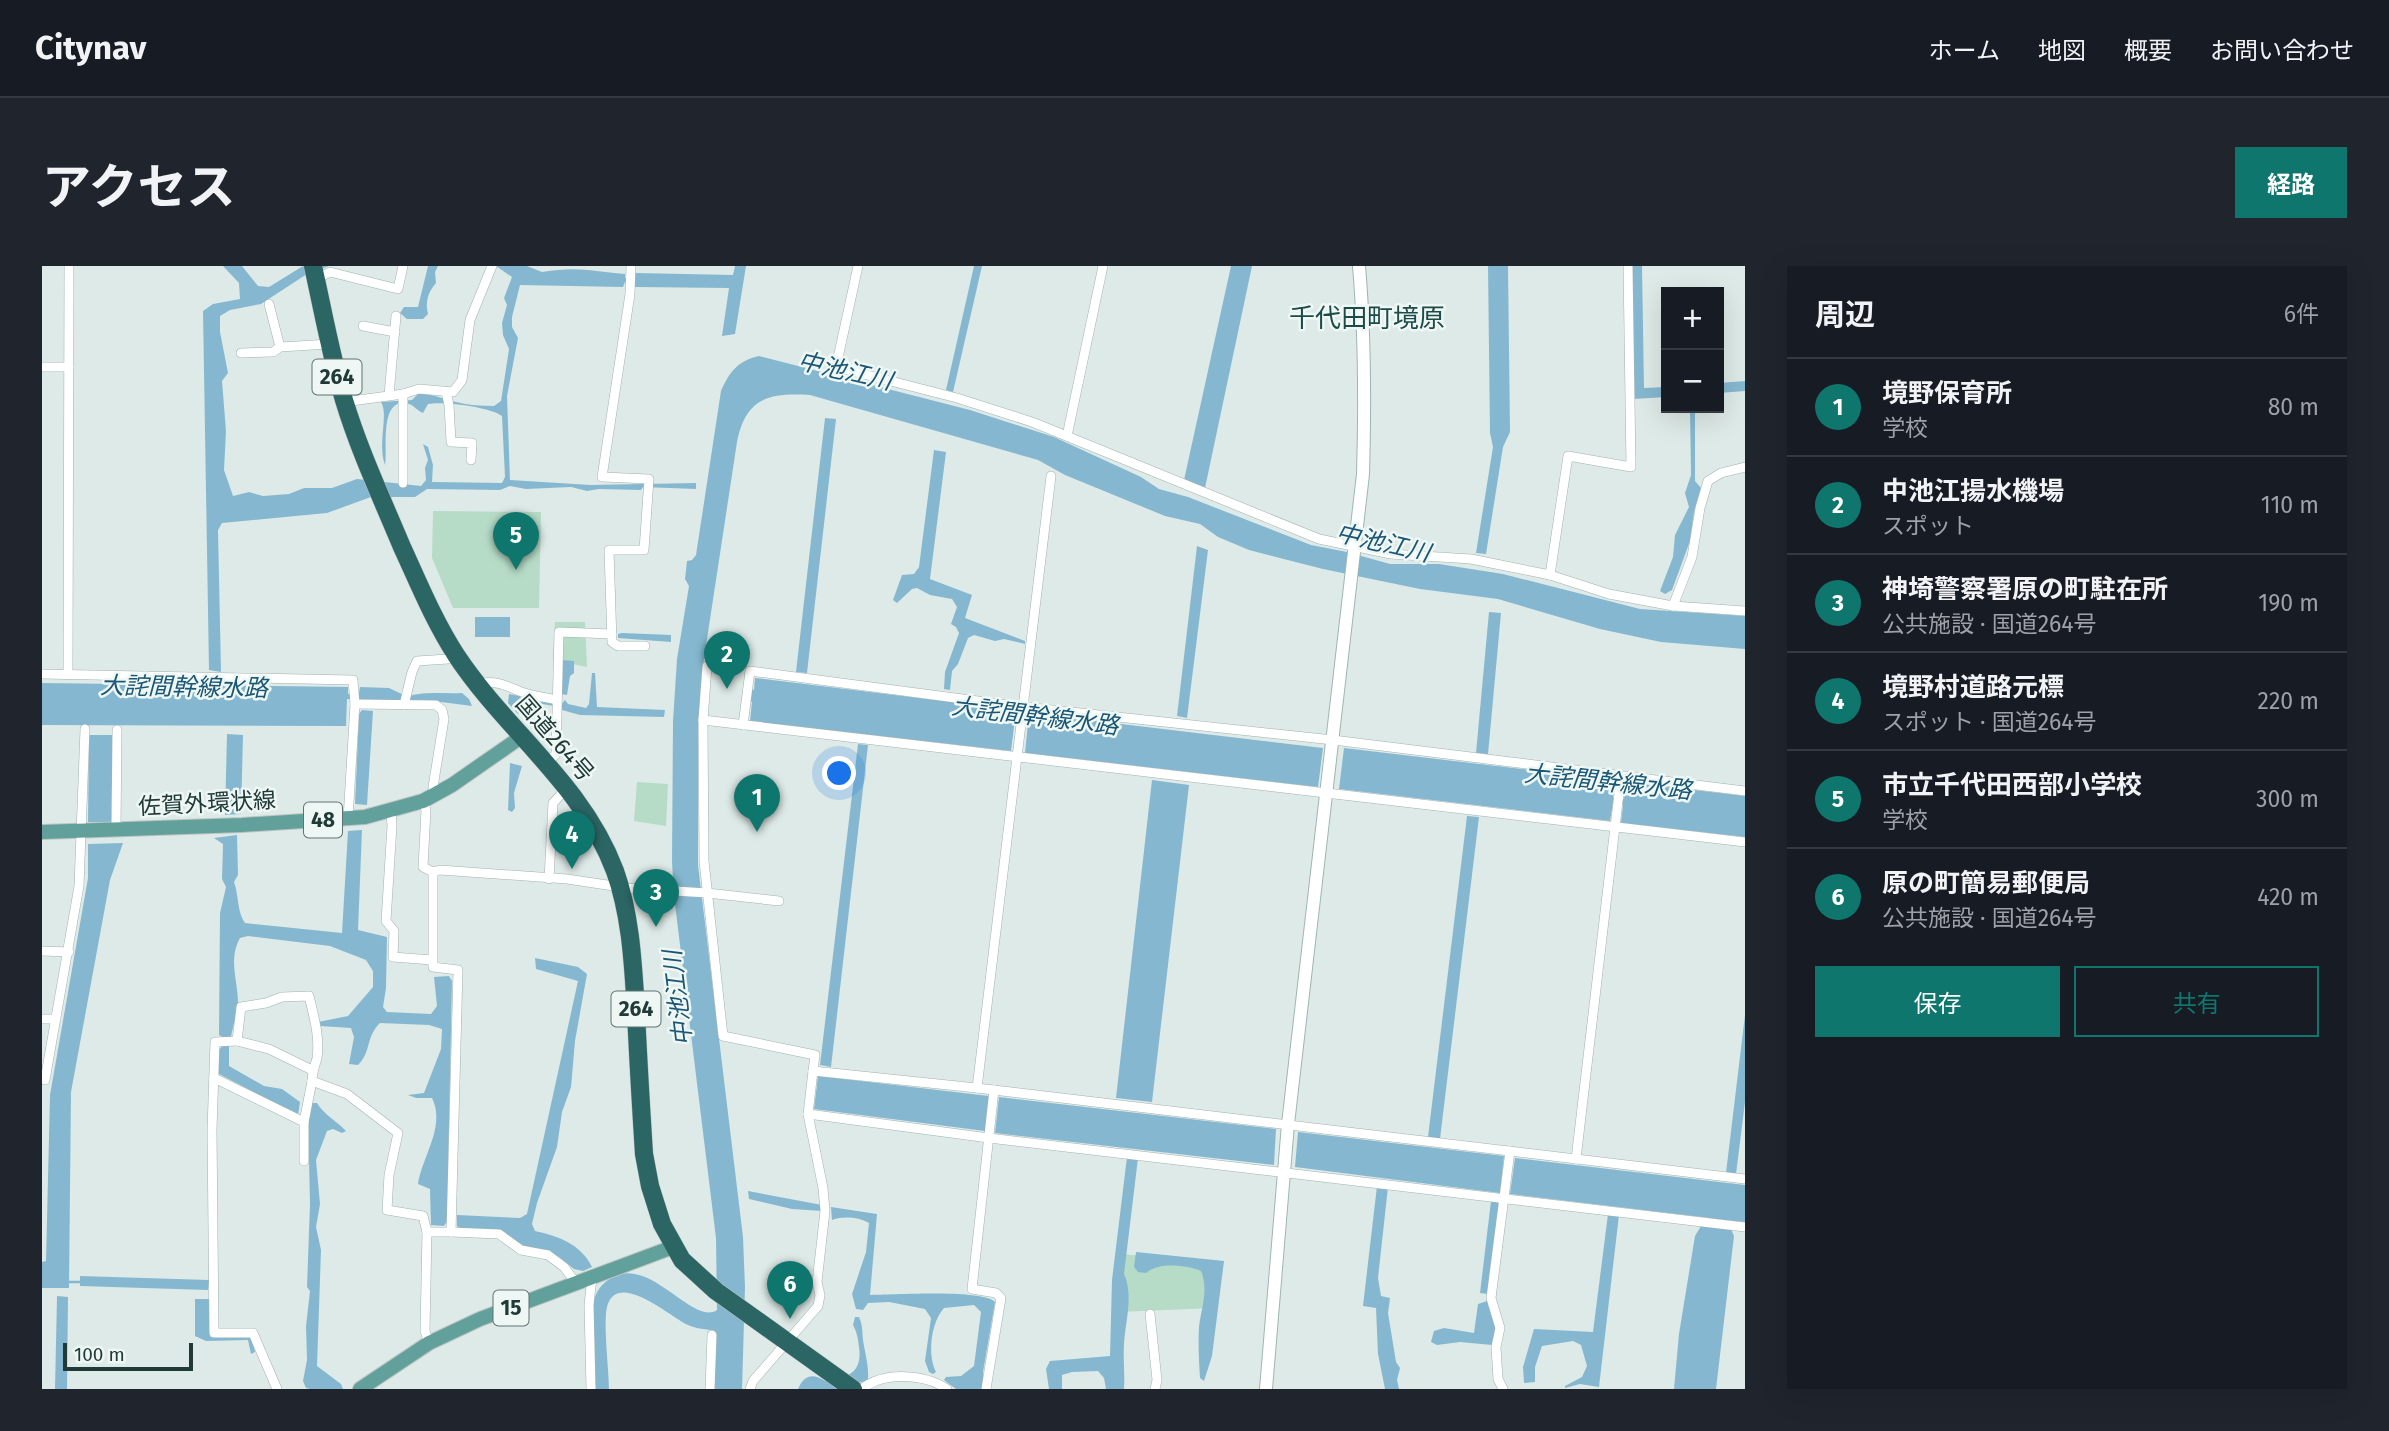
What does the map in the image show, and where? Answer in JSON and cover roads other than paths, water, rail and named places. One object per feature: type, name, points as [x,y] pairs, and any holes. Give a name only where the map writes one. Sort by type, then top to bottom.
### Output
[{"type":"highway","name":"国道264号","points":[[315,273],[344,402],[372,477],[422,592],[456,654],[477,684],[586,811],[601,838],[620,887],[633,957],[644,1154],[662,1224],[682,1260],[716,1291],[786,1342]]},
{"type":"highway","name":"264","points":[[786,1342],[850,1385]]},
{"type":"main road","name":"佐賀外環状線","points":[[42,832],[348,819],[391,811],[428,798],[453,785],[521,737]]},
{"type":"main road","name":"15","points":[[360,1389],[429,1343],[480,1320],[673,1247]]},
{"type":"street","points":[[68,674],[69,266]]},
{"type":"street","points":[[354,278],[357,266]]},
{"type":"street","points":[[315,273],[330,272],[398,289],[403,266]]},
{"type":"street","points":[[404,400],[419,389],[453,392],[462,380],[470,320],[492,266]]},
{"type":"street","points":[[631,266],[602,477],[649,479],[644,550],[608,550],[612,642],[618,646],[645,646]]},
{"type":"street","points":[[858,266],[836,367],[957,398],[1067,436],[1319,539],[1391,554],[1471,559],[1550,575],[1609,594],[1673,606],[1745,611]]},
{"type":"street","points":[[1067,436],[1103,266]]},
{"type":"street","points":[[1266,1389],[1287,1124],[1363,474],[1366,390],[1359,266]]},
{"type":"street","points":[[1550,575],[1568,456],[1631,467],[1629,266]]},
{"type":"street","points":[[269,304],[279,347]]},
{"type":"street","points":[[389,395],[396,316]]},
{"type":"street","points":[[363,326],[395,331]]},
{"type":"street","points":[[241,353],[274,352],[279,347],[330,344]]},
{"type":"street","points":[[42,366],[69,367]]},
{"type":"street","points":[[446,392],[450,443],[472,443],[471,460]]},
{"type":"street","points":[[344,402],[389,395],[404,400]]},
{"type":"street","points":[[402,482],[404,400]]},
{"type":"street","points":[[1673,606],[1692,557],[1700,508],[1708,481],[1721,473],[1745,467]]},
{"type":"street","points":[[977,1088],[1051,476]]},
{"type":"street","points":[[547,763],[556,754],[559,632],[612,634]]},
{"type":"street","points":[[404,705],[417,661],[448,659],[456,654]]},
{"type":"street","points":[[707,666],[703,720],[704,861],[723,1036],[815,1055],[821,1071],[808,1114],[825,1208],[817,1282],[820,1295],[818,1306],[753,1381],[750,1389]]},
{"type":"street","points":[[743,725],[750,671],[1745,791]]},
{"type":"street","points":[[42,674],[353,680],[355,704],[348,819]]},
{"type":"street","points":[[477,684],[488,681],[503,683],[520,692],[557,700]]},
{"type":"street","points":[[355,704],[436,705],[442,710],[444,719],[433,787],[426,810],[423,867],[433,872],[440,870],[620,887],[707,892],[779,901]]},
{"type":"street","points":[[703,720],[1018,759],[1745,842]]},
{"type":"street","points":[[85,729],[100,830]]},
{"type":"street","points":[[45,1080],[45,1061],[56,1019],[79,886],[100,830],[117,730]]},
{"type":"street","points":[[1576,1159],[1621,776]]},
{"type":"street","points":[[549,879],[553,803],[568,788]]},
{"type":"street","points":[[391,811],[386,921],[394,931],[393,957],[432,960]]},
{"type":"street","points":[[433,872],[433,967],[458,970],[451,1225]]},
{"type":"street","points":[[42,951],[69,952]]},
{"type":"street","points":[[237,1041],[241,1007],[282,997],[309,996],[318,1033],[316,1061],[303,1122],[304,1161]]},
{"type":"street","points":[[42,1019],[56,1019]]},
{"type":"street","points":[[276,1389],[253,1333],[214,1334],[212,1130],[215,1042],[237,1041],[269,1049],[347,1094],[398,1133],[389,1175],[387,1210],[423,1216],[427,1232],[425,1331],[429,1343]]},
{"type":"street","points":[[821,1071],[1745,1179]]},
{"type":"street","points":[[214,1077],[303,1122]]},
{"type":"street","points":[[986,1389],[1001,1298],[996,1293],[972,1289],[994,1090]]},
{"type":"street","points":[[808,1114],[989,1138],[1745,1227]]},
{"type":"street","points":[[1503,1389],[1497,1379],[1496,1347],[1500,1328],[1491,1298],[1510,1151]]},
{"type":"street","points":[[427,1232],[451,1225],[499,1234],[521,1250],[548,1255],[564,1267],[576,1283]]},
{"type":"street","points":[[591,1389],[589,1305],[593,1277]]},
{"type":"street","points":[[1150,1314],[1157,1380],[1155,1389]]},
{"type":"street","points":[[710,1389],[712,1335]]},
{"type":"street","points":[[850,1385],[895,1378],[921,1378],[947,1389]]},
{"type":"water","points":[[223,266],[242,266],[258,286],[269,287],[303,266],[329,266],[307,274],[261,304],[230,310],[220,316],[220,332],[228,373],[222,381],[226,431],[224,470],[233,496],[249,492],[263,496],[289,494],[304,488],[332,488],[357,479],[421,486],[426,480],[425,468],[428,460],[423,444],[428,447],[433,465],[432,482],[502,483],[505,477],[502,416],[487,410],[435,403],[428,404],[423,413],[411,405],[399,403],[393,408],[386,426],[385,465],[382,448],[384,414],[381,402],[412,400],[418,394],[475,405],[494,406],[501,401],[509,349],[503,335],[502,323],[507,305],[504,298],[512,277],[496,266],[527,266],[542,272],[593,270],[625,274],[625,278],[635,279],[635,273],[733,275],[735,266],[746,266],[735,334],[722,336],[729,288],[635,287],[635,282],[625,282],[623,287],[520,285],[512,317],[512,327],[518,338],[507,396],[510,480],[591,485],[696,483],[696,489],[643,487],[641,490],[587,491],[571,487],[526,489],[510,486],[500,490],[427,489],[415,497],[371,497],[327,513],[222,523],[218,530],[221,672],[209,670],[203,311],[213,304],[240,299],[239,283]]},
{"type":"water","points":[[428,266],[438,266],[435,272],[436,283],[428,297],[428,314],[423,319],[407,319],[400,313],[404,307],[418,307]]},
{"type":"water","points":[[974,266],[982,266],[953,392],[946,390]]},
{"type":"water","points":[[1231,266],[1252,266],[1205,488],[1184,480]]},
{"type":"water","points":[[1488,266],[1508,266],[1510,432],[1503,447],[1486,554],[1476,553],[1493,447],[1490,433]]},
{"type":"water","points":[[1632,266],[1642,266],[1644,388],[1661,387],[1661,397],[1634,399]]},
{"type":"water","points":[[759,356],[970,410],[1054,437],[1141,477],[1159,489],[1188,497],[1311,545],[1390,564],[1439,564],[1503,574],[1640,609],[1745,616],[1745,649],[1661,642],[1600,629],[1498,599],[1420,589],[1323,569],[1249,550],[1218,537],[1200,524],[1165,516],[1065,475],[1038,460],[810,395],[783,395],[762,401],[746,415],[737,442],[702,672],[698,725],[698,865],[743,1237],[745,1287],[742,1389],[714,1389],[715,1331],[691,1326],[644,1299],[621,1293],[613,1297],[606,1314],[609,1389],[594,1389],[592,1307],[597,1292],[608,1280],[623,1274],[638,1275],[653,1281],[695,1308],[707,1312],[717,1310],[716,1238],[674,896],[673,721],[677,659],[689,586],[685,579],[687,561],[696,555],[721,391],[736,368]]},
{"type":"water","points":[[1745,381],[1745,391],[1724,393],[1724,383]]},
{"type":"water","points":[[1690,413],[1695,413],[1695,481],[1701,488],[1690,541],[1672,590],[1665,594],[1660,591],[1673,557],[1675,535],[1689,507],[1685,493],[1691,475]]},
{"type":"water","points":[[825,418],[836,419],[807,673],[796,672]]},
{"type":"water","points":[[934,450],[946,452],[930,579],[972,595],[965,618],[1025,641],[1025,644],[1004,639],[995,641],[974,635],[968,638],[958,664],[952,671],[950,690],[944,689],[945,672],[959,633],[951,624],[957,607],[952,599],[930,595],[917,588],[912,589],[897,603],[893,600],[902,575],[914,574],[919,567]]},
{"type":"water","points":[[1197,546],[1208,550],[1187,718],[1177,716]]},
{"type":"water","points":[[1489,612],[1501,613],[1488,754],[1476,753]]},
{"type":"water","points":[[475,617],[510,617],[510,637],[475,637]]},
{"type":"water","points":[[618,634],[671,635],[671,642],[618,638]]},
{"type":"water","points":[[562,660],[574,661],[574,673],[570,676],[567,695],[561,694]]},
{"type":"water","points":[[592,673],[595,673],[597,707],[665,710],[664,717],[580,715],[562,710],[561,705],[565,700],[568,704],[586,708],[589,704]]},
{"type":"water","points":[[755,678],[1016,710],[1011,751],[750,721],[752,702],[748,701],[749,689],[754,690]]},
{"type":"water","name":"大詫間幹線水路","points":[[42,683],[348,687],[348,694],[359,693],[360,687],[389,688],[408,697],[426,693],[462,693],[472,706],[441,702],[347,699],[346,726],[42,725]]},
{"type":"water","points":[[509,694],[554,703],[554,706],[525,701],[524,713],[518,714],[508,703]]},
{"type":"water","points":[[362,710],[373,711],[367,805],[355,804],[359,714]]},
{"type":"water","name":"大詫間幹線水路","points":[[1029,713],[1323,748],[1318,787],[1025,753]]},
{"type":"water","points":[[227,734],[243,735],[241,814],[225,815]]},
{"type":"water","points":[[89,735],[113,735],[111,822],[88,822]]},
{"type":"water","points":[[858,744],[868,745],[831,1067],[820,1065]]},
{"type":"water","name":"大詫間幹線水路","points":[[1344,748],[1615,780],[1613,798],[1624,799],[1626,782],[1745,796],[1745,837],[1621,823],[1623,805],[1613,803],[1610,821],[1339,789]]},
{"type":"water","points":[[510,763],[522,766],[512,812],[508,810]]},
{"type":"water","points":[[1152,780],[1189,785],[1152,1102],[1116,1098]]},
{"type":"water","points":[[1467,816],[1479,817],[1440,1139],[1428,1137]]},
{"type":"water","points":[[362,830],[358,930],[387,937],[383,1007],[387,1012],[431,1014],[437,1006],[434,977],[449,976],[452,981],[447,1221],[444,1226],[431,1225],[430,1189],[418,1184],[435,1130],[436,1109],[432,1098],[408,1095],[424,1093],[441,1049],[442,1029],[429,1025],[380,1023],[358,1065],[349,1064],[354,1037],[351,1028],[320,1026],[318,1022],[348,1016],[373,987],[373,971],[366,960],[330,946],[248,936],[240,938],[234,962],[238,1003],[236,1016],[231,1037],[224,1038],[219,1035],[220,913],[226,887],[222,879],[223,844],[214,838],[237,835],[238,875],[234,882],[245,923],[342,933],[348,831]]},
{"type":"water","points":[[123,843],[110,880],[71,1092],[69,1288],[42,1288],[42,1262],[46,1261],[50,1095],[88,878],[88,844]]},
{"type":"water","points":[[535,958],[578,967],[587,974],[575,1041],[571,1087],[562,1112],[557,1147],[532,1224],[535,1231],[560,1239],[582,1252],[592,1267],[583,1271],[574,1269],[548,1251],[523,1246],[499,1230],[461,1229],[457,1226],[457,1215],[520,1218],[527,1214],[578,981],[536,969]]},
{"type":"water","points":[[1745,1015],[1745,1102],[1736,1174],[1726,1173]]},
{"type":"water","points":[[223,1045],[229,1046],[229,1066],[264,1086],[282,1089],[300,1102],[298,1115],[219,1074],[219,1050]]},
{"type":"water","points":[[818,1076],[989,1096],[985,1131],[814,1109]]},
{"type":"water","points":[[999,1097],[1276,1129],[1274,1165],[995,1133]]},
{"type":"water","points":[[312,1103],[317,1103],[346,1131],[327,1131],[316,1160],[320,1204],[316,1227],[321,1250],[317,1366],[341,1384],[343,1389],[310,1389],[306,1388],[303,1381],[307,1360],[306,1326],[310,1291],[307,1287],[310,1204],[308,1113]]},
{"type":"water","points":[[1298,1132],[1504,1156],[1500,1193],[1295,1167]]},
{"type":"water","points":[[1127,1157],[1138,1158],[1124,1274],[1129,1300],[1124,1345],[1124,1389],[1106,1389],[1104,1378],[1098,1371],[1062,1375],[1062,1389],[1049,1389],[1046,1369],[1050,1361],[1110,1356],[1112,1280]]},
{"type":"water","points":[[1515,1158],[1745,1185],[1745,1222],[1723,1220],[1722,1228],[1731,1229],[1734,1236],[1716,1389],[1674,1389],[1679,1334],[1695,1236],[1701,1226],[1709,1226],[1710,1218],[1510,1194]]},
{"type":"water","points":[[1377,1186],[1388,1187],[1378,1278],[1381,1296],[1390,1298],[1388,1313],[1396,1362],[1400,1368],[1397,1380],[1399,1389],[1385,1389],[1378,1354],[1376,1308],[1363,1306]]},
{"type":"water","points":[[748,1191],[822,1205],[822,1211],[792,1209],[749,1199]]},
{"type":"water","points":[[1491,1201],[1499,1202],[1488,1294],[1480,1293]]},
{"type":"water","points":[[831,1207],[877,1214],[870,1295],[956,1294],[973,1295],[995,1302],[983,1372],[983,1389],[956,1389],[944,1380],[946,1377],[961,1376],[974,1366],[981,1312],[974,1305],[944,1308],[933,1330],[931,1348],[936,1372],[929,1372],[925,1361],[931,1318],[925,1309],[889,1302],[868,1303],[863,1310],[856,1309],[852,1294],[866,1252],[869,1223],[851,1218],[832,1220]]},
{"type":"water","points":[[1608,1214],[1619,1215],[1599,1387],[1580,1384],[1565,1388],[1582,1377],[1587,1366],[1581,1345],[1573,1341],[1542,1346],[1535,1367],[1535,1382],[1524,1383],[1523,1367],[1534,1329],[1593,1332]]},
{"type":"water","points":[[1136,1252],[1224,1261],[1212,1356],[1204,1381],[1200,1378],[1199,1353],[1199,1327],[1204,1292],[1201,1271],[1173,1266],[1158,1267],[1146,1273],[1138,1272],[1134,1267]]},
{"type":"water","points":[[80,1276],[209,1280],[208,1290],[80,1286]]},
{"type":"water","points":[[57,1296],[68,1297],[67,1389],[55,1389]]},
{"type":"water","points":[[195,1299],[209,1299],[210,1337],[252,1338],[255,1352],[251,1354],[248,1340],[206,1341],[195,1336]]},
{"type":"water","points":[[1487,1301],[1496,1328],[1492,1345],[1460,1342],[1437,1345],[1431,1342],[1434,1331],[1444,1328],[1474,1333],[1478,1304]]},
{"type":"water","points":[[855,1317],[859,1317],[862,1326],[868,1380],[841,1389],[798,1389],[809,1377],[833,1380],[852,1373],[856,1368],[860,1356],[853,1325]]},
{"type":"waterway","points":[[67,1282],[81,1282]]},
{"type":"place","name":"市立千代田西部小学校","points":[[516,570]]},
{"type":"place","name":"中池江揚水機場","points":[[727,689]]},
{"type":"place","name":"境野保育所","points":[[757,832]]},
{"type":"place","name":"境野村道路元標","points":[[572,869]]},
{"type":"place","name":"神埼警察署原の町駐在所","points":[[656,927]]},
{"type":"place","name":"原の町簡易郵便局","points":[[790,1319]]},
{"type":"district","name":"千代田町境原","points":[[1367,318]]},
{"type":"water label","name":"中池江川","points":[[845,371]]},
{"type":"water label","name":"中池江川","points":[[1383,543]]},
{"type":"water label","name":"中池江川","points":[[678,998]]}]
